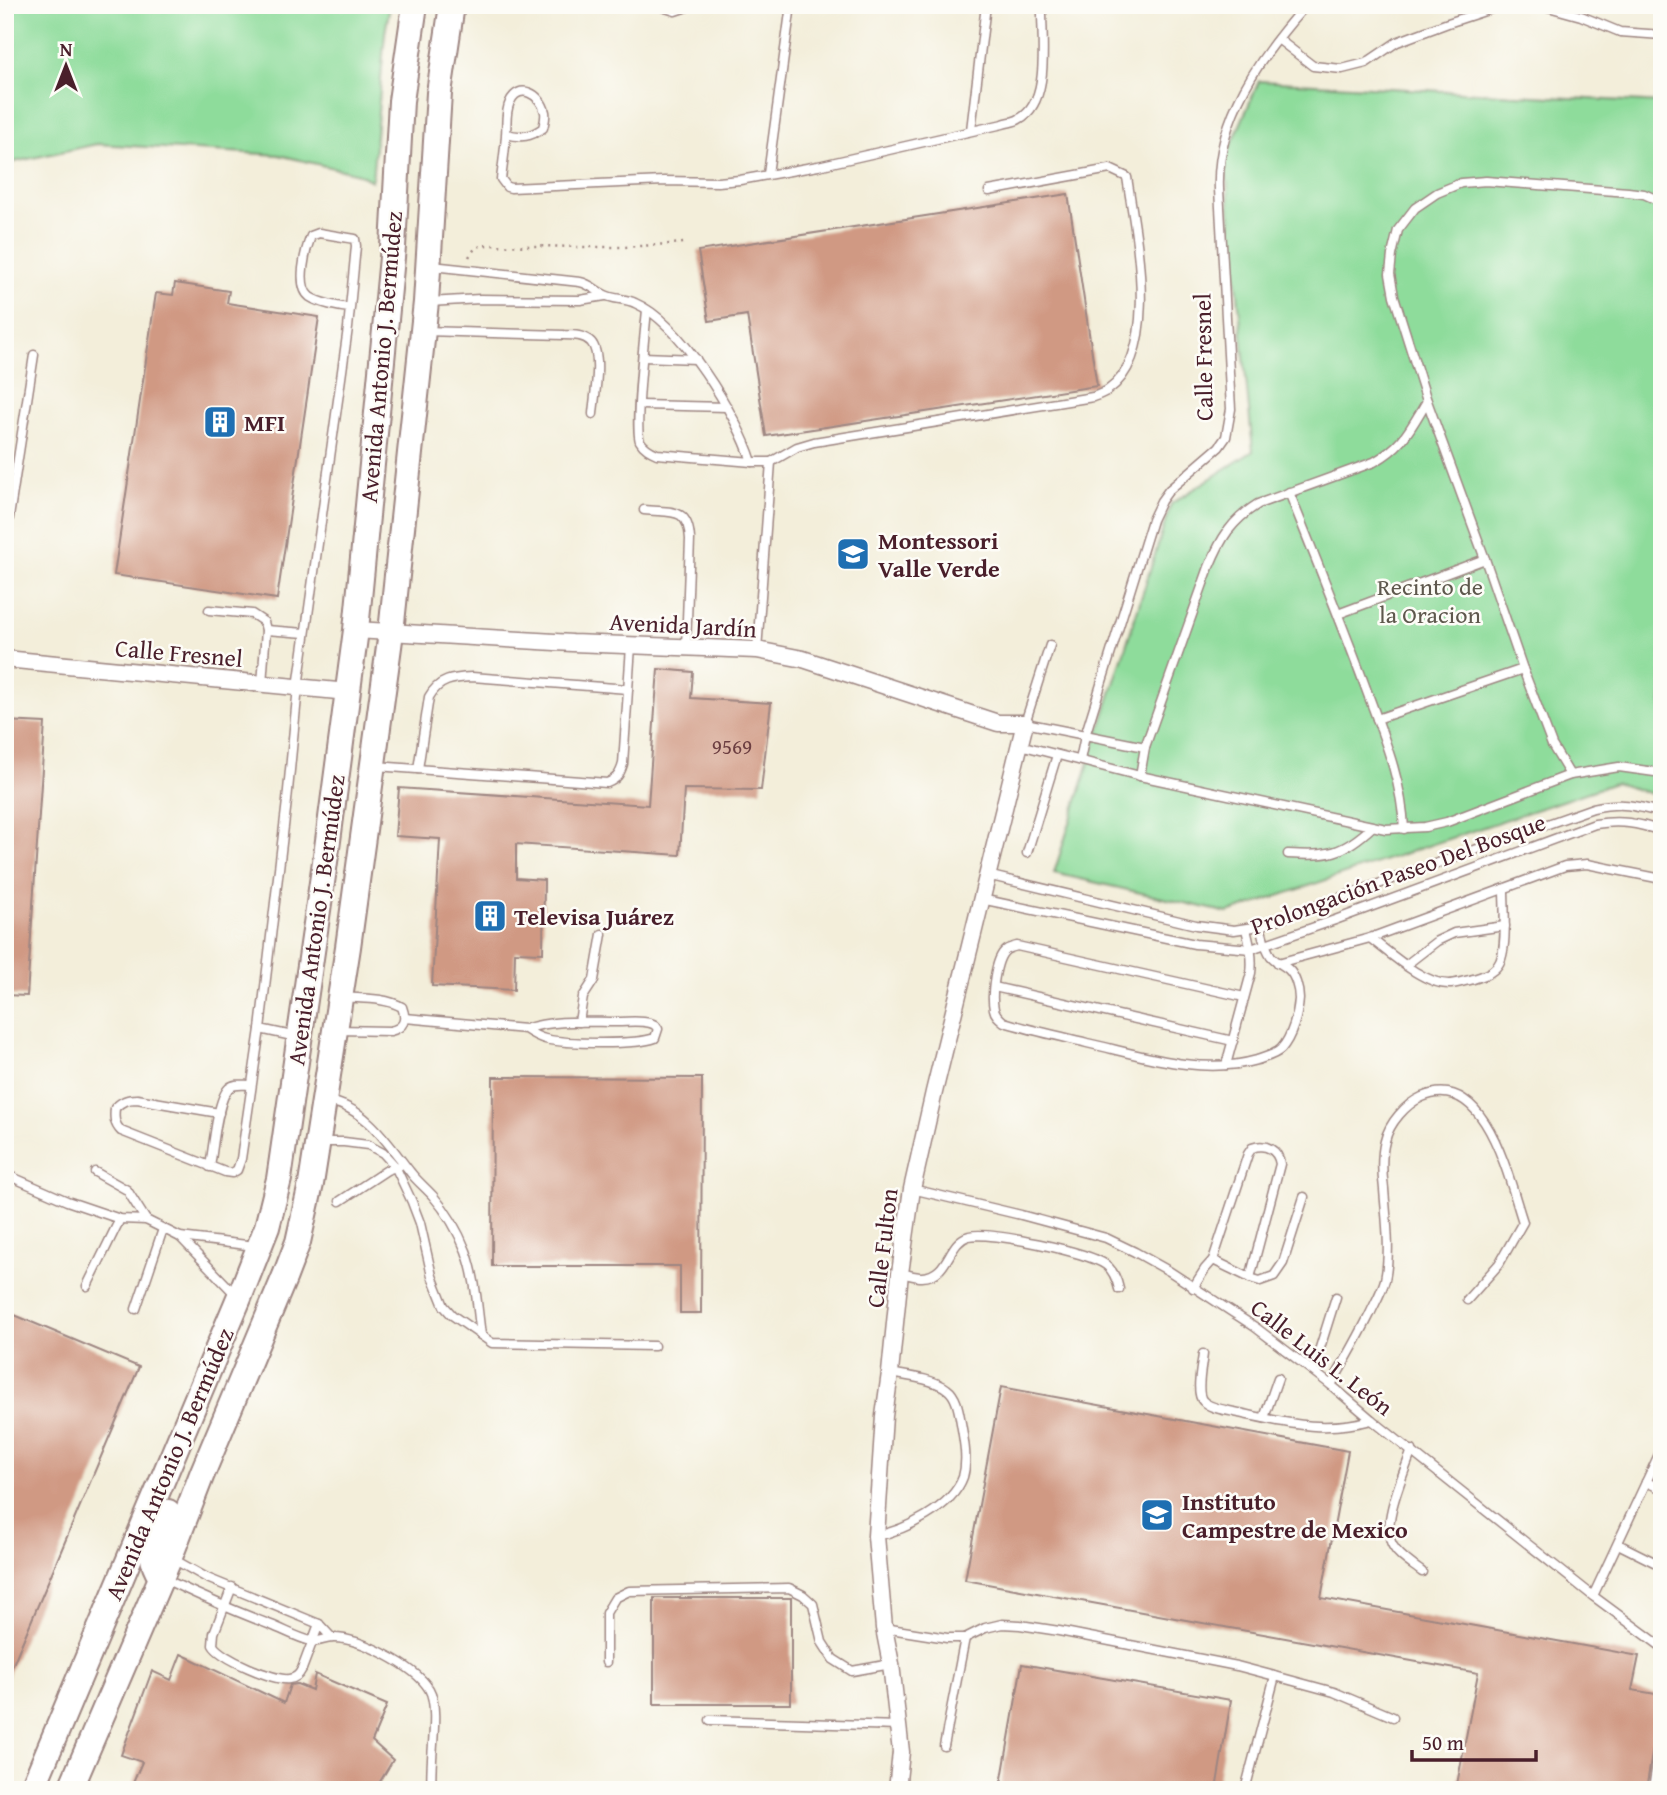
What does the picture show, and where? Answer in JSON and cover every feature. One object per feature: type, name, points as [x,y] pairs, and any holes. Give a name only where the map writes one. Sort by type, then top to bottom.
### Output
[{"type":"main road","name":"Avenida Antonio J. Bermúdez","points":[[32,1790],[260,1247],[279,1179],[356,629],[393,247],[401,101],[415,5]]},
{"type":"main road","name":"Avenida Antonio J. Bermúdez","points":[[70,1790],[166,1567],[285,1276],[298,1242],[312,1184],[391,632],[426,302],[439,93],[452,5]]},
{"type":"main road","points":[[327,848],[341,856],[346,866],[340,933],[348,947]]},
{"type":"main road","points":[[314,936],[323,949],[326,961],[325,1017],[334,1030]]},
{"type":"main road","points":[[166,1567],[153,1564],[153,1552],[184,1471],[186,1457],[181,1438]]},
{"type":"street","name":"Avenida Jardín","points":[[356,629],[631,646],[757,650],[803,659],[998,723],[1025,723]]},
{"type":"street","name":"Calle Fresnel","points":[[5,659],[348,692]]},
{"type":"street","name":"Avenida Jardín","points":[[998,723],[1020,745]]},
{"type":"street","name":"Calle Fulton","points":[[897,1790],[901,1752],[884,1628],[876,1536],[884,1416],[900,1273],[912,1189],[1025,723]]},
{"type":"lane","points":[[656,5],[675,11],[693,5]]},
{"type":"lane","points":[[768,174],[791,5]]},
{"type":"lane","points":[[971,130],[986,5]]},
{"type":"lane","points":[[506,134],[532,136],[543,128],[545,115],[541,102],[534,94],[524,92],[515,95],[507,111],[501,179],[511,188],[664,181],[718,183],[817,166],[1020,119],[1037,99],[1042,79],[1042,5]]},
{"type":"lane","name":"Calle Fresnel","points":[[1080,760],[1084,736],[1152,520],[1161,501],[1219,447],[1226,437],[1231,409],[1220,155],[1236,106],[1278,39],[1306,5]]},
{"type":"lane","points":[[1278,39],[1313,66],[1342,69],[1366,63],[1397,43],[1448,23],[1500,6],[1512,5]]},
{"type":"lane","points":[[1541,5],[1572,9],[1620,32],[1662,35]]},
{"type":"lane","points":[[647,310],[638,434],[641,443],[657,454],[771,462],[797,447],[814,442],[1093,397],[1108,391],[1127,368],[1140,332],[1140,272],[1127,177],[1110,169],[989,191]]},
{"type":"lane","points":[[1570,775],[1552,745],[1427,401],[1394,296],[1390,274],[1392,255],[1398,230],[1415,208],[1437,193],[1461,183],[1486,181],[1628,192],[1644,194],[1662,202]]},
{"type":"lane","points":[[219,1113],[137,1099],[123,1101],[115,1108],[115,1122],[121,1132],[210,1167],[232,1173],[240,1165],[260,1030],[298,687],[348,328],[350,308],[356,246],[355,239],[319,233],[310,236],[302,278],[305,291],[315,299],[350,308]]},
{"type":"lane","points":[[429,266],[580,282],[589,284],[605,296]]},
{"type":"lane","points":[[426,302],[480,299],[580,300],[605,296],[634,302],[680,338],[696,359],[727,407],[752,462]]},
{"type":"lane","points":[[422,331],[578,335],[586,338],[595,349],[596,357],[593,414]]},
{"type":"lane","points":[[5,543],[34,355]]},
{"type":"lane","points":[[643,357],[696,359]]},
{"type":"lane","points":[[1140,776],[1145,747],[1217,547],[1228,529],[1242,514],[1258,504],[1374,462],[1388,454],[1405,438],[1427,401]]},
{"type":"lane","points":[[640,405],[727,407]]},
{"type":"lane","points":[[757,650],[771,462]]},
{"type":"lane","points":[[1289,492],[1377,719],[1401,795],[1404,829]]},
{"type":"lane","points":[[644,510],[675,513],[686,520],[689,526],[686,647]]},
{"type":"lane","points":[[1338,614],[1485,559]]},
{"type":"lane","points":[[209,610],[252,614],[264,622],[266,629],[262,684]]},
{"type":"lane","points":[[266,629],[305,633]]},
{"type":"lane","points":[[1050,645],[1025,723],[1145,747]]},
{"type":"lane","points":[[373,765],[607,783],[615,780],[623,764],[631,646]]},
{"type":"lane","points":[[1377,719],[1523,669]]},
{"type":"lane","points":[[418,769],[429,697],[434,687],[444,682],[472,677],[628,689]]},
{"type":"lane","points":[[1020,745],[1140,776],[1373,826],[1404,829],[1447,822],[1570,775],[1619,767],[1662,773]]},
{"type":"lane","points":[[1027,853],[1057,755]]},
{"type":"lane","points":[[1614,804],[1615,821]]},
{"type":"lane","name":"Prolongación Paseo Del Bosque","points":[[987,875],[1196,925],[1217,929],[1246,929],[1593,808],[1614,804],[1631,805],[1662,813]]},
{"type":"lane","name":"Prolongación Paseo Del Bosque","points":[[981,899],[1195,944],[1251,949],[1595,824],[1615,821],[1662,831]]},
{"type":"lane","points":[[1289,854],[1318,855],[1344,850],[1373,826]]},
{"type":"lane","points":[[1278,963],[1370,938],[1565,866],[1587,864],[1662,879]]},
{"type":"lane","points":[[1370,938],[1406,965],[1438,983],[1451,984],[1485,976],[1499,965],[1502,956],[1504,890]]},
{"type":"lane","points":[[1244,997],[1017,946],[1006,950],[1000,958],[993,1008],[1004,1022],[1163,1060],[1226,1065],[1271,1055],[1281,1049],[1289,1036],[1299,997],[1293,975],[1272,958],[1260,926]]},
{"type":"lane","points":[[1406,965],[1437,940],[1454,933],[1505,926]]},
{"type":"lane","points":[[1226,1065],[1251,973],[1251,949],[1246,929]]},
{"type":"lane","points":[[579,1022],[583,997],[594,980],[602,934]]},
{"type":"lane","points":[[994,987],[1233,1041]]},
{"type":"lane","points":[[334,1030],[397,1030],[405,1018],[402,1007],[385,1000],[340,997]]},
{"type":"lane","points":[[405,1018],[525,1029],[547,1023],[633,1021],[650,1023],[656,1026],[658,1033],[656,1038],[636,1042],[556,1041],[539,1037],[525,1029]]},
{"type":"lane","points":[[260,1030],[300,1038]]},
{"type":"lane","points":[[210,1167],[225,1094],[236,1084],[251,1085]]},
{"type":"lane","points":[[1331,1385],[1357,1339],[1384,1281],[1388,1239],[1383,1180],[1385,1140],[1393,1123],[1406,1108],[1429,1094],[1457,1095],[1474,1107],[1483,1119],[1495,1142],[1522,1222],[1499,1264],[1467,1300]]},
{"type":"lane","points":[[325,1100],[359,1113],[384,1138],[445,1211],[458,1232],[474,1275],[481,1335]]},
{"type":"lane","points":[[319,1142],[368,1145],[383,1153],[395,1166],[420,1223],[432,1276],[444,1306],[452,1315],[492,1343],[654,1346]]},
{"type":"lane","points":[[1194,1287],[1213,1260],[1248,1154],[1252,1148],[1264,1146],[1273,1149],[1279,1159],[1278,1173],[1250,1278]]},
{"type":"lane","points":[[340,1201],[395,1166],[405,1165]]},
{"type":"lane","points":[[95,1172],[127,1190],[146,1220]]},
{"type":"lane","points":[[5,1174],[68,1201],[120,1219],[146,1220],[180,1237],[260,1247]]},
{"type":"lane","name":"Calle Luis L. León","points":[[912,1189],[1106,1238],[1147,1258],[1255,1327],[1313,1370],[1593,1596],[1662,1647]]},
{"type":"lane","points":[[1213,1260],[1260,1281],[1274,1276],[1283,1263],[1304,1197]]},
{"type":"lane","points":[[87,1286],[120,1219]]},
{"type":"lane","points":[[136,1309],[163,1229]]},
{"type":"lane","points":[[900,1273],[922,1277],[931,1275],[944,1266],[960,1241],[966,1237],[987,1236],[1055,1248],[1094,1259],[1112,1270],[1119,1289]]},
{"type":"lane","points":[[180,1237],[239,1298]]},
{"type":"lane","points":[[1313,1370],[1336,1297]]},
{"type":"lane","points":[[1203,1354],[1200,1396],[1202,1401],[1214,1407],[1287,1424],[1350,1426],[1372,1420]]},
{"type":"lane","points":[[876,1536],[915,1522],[944,1503],[955,1491],[965,1462],[960,1416],[950,1390],[940,1384],[890,1373]]},
{"type":"lane","points":[[1264,1418],[1278,1378]]},
{"type":"lane","points":[[1593,1596],[1662,1448]]},
{"type":"lane","points":[[1412,1450],[1390,1521],[1389,1533],[1392,1546],[1422,1572]]},
{"type":"lane","points":[[1646,1482],[1662,1489]]},
{"type":"lane","points":[[1618,1544],[1662,1566]]},
{"type":"lane","points":[[166,1567],[208,1578],[319,1624],[332,1638]]},
{"type":"lane","points":[[166,1567],[225,1607],[314,1642],[332,1638],[356,1643],[382,1652],[409,1670],[429,1689],[433,1699],[430,1777],[432,1790]]},
{"type":"lane","points":[[232,1587],[214,1633],[213,1645],[219,1653],[245,1666],[279,1678],[293,1678],[302,1669],[319,1624]]},
{"type":"lane","points":[[606,1662],[606,1614],[615,1598],[629,1591],[789,1588],[813,1604],[822,1642],[833,1659],[852,1671],[891,1664]]},
{"type":"lane","points":[[884,1628],[947,1638],[965,1638],[985,1628],[1002,1624],[1111,1640],[1275,1676],[1334,1692],[1393,1717]]},
{"type":"lane","points":[[944,1746],[965,1638]]},
{"type":"lane","points":[[1245,1790],[1275,1676]]},
{"type":"lane","points":[[710,1720],[898,1726]]},
{"type":"lane","points":[[1653,1790],[1662,1731]]},
{"type":"path","points":[[463,270],[473,250],[488,244],[580,247],[684,243]]},
{"type":"green space","points":[[5,5],[390,5],[385,33],[372,181],[359,174],[279,155],[97,144],[5,164]]},
{"type":"green space","name":"Recinto de la Oracion","points":[[1259,81],[1662,103],[1662,797],[1615,783],[1228,913],[1054,873],[1171,504],[1253,451],[1225,160]]},
{"type":"building","points":[[1068,194],[1097,386],[766,436],[747,315],[709,321],[698,251]]},
{"type":"building","name":"MFI","points":[[175,283],[229,291],[227,303],[319,317],[277,599],[114,575],[156,293],[173,295]]},
{"type":"building","points":[[658,669],[693,672],[691,698],[771,703],[761,790],[684,789],[680,855],[516,844],[516,878],[544,880],[543,953],[515,952],[514,990],[432,986],[440,839],[395,836],[399,788],[648,805]]},
{"type":"building","points":[[5,721],[45,723],[27,996],[5,995]]},
{"type":"building","points":[[493,1077],[702,1078],[701,1313],[680,1313],[680,1266],[492,1266]]},
{"type":"building","points":[[5,1311],[139,1367],[5,1683]]},
{"type":"building","name":"Instituto Campestre de Mexico","points":[[1001,1387],[1348,1451],[1321,1598],[1639,1656],[1632,1690],[1662,1695],[1646,1790],[1456,1790],[1478,1673],[965,1580]]},
{"type":"building","points":[[654,1598],[791,1598],[791,1704],[654,1704]]},
{"type":"building","points":[[181,1654],[284,1703],[290,1685],[297,1684],[312,1690],[315,1674],[387,1705],[372,1741],[393,1760],[375,1790],[130,1790],[142,1762],[121,1755],[152,1671],[171,1680]]},
{"type":"building","points":[[1022,1664],[1231,1700],[1216,1790],[1000,1790]]},
{"type":"place","name":"MFI","points":[[220,422]]},
{"type":"place","name":"Montessori Valle Verde","points":[[853,554]]},
{"type":"place","name":"Televisa Juárez","points":[[490,916]]},
{"type":"place","name":"Instituto Campestre de Mexico","points":[[1157,1515]]}]
